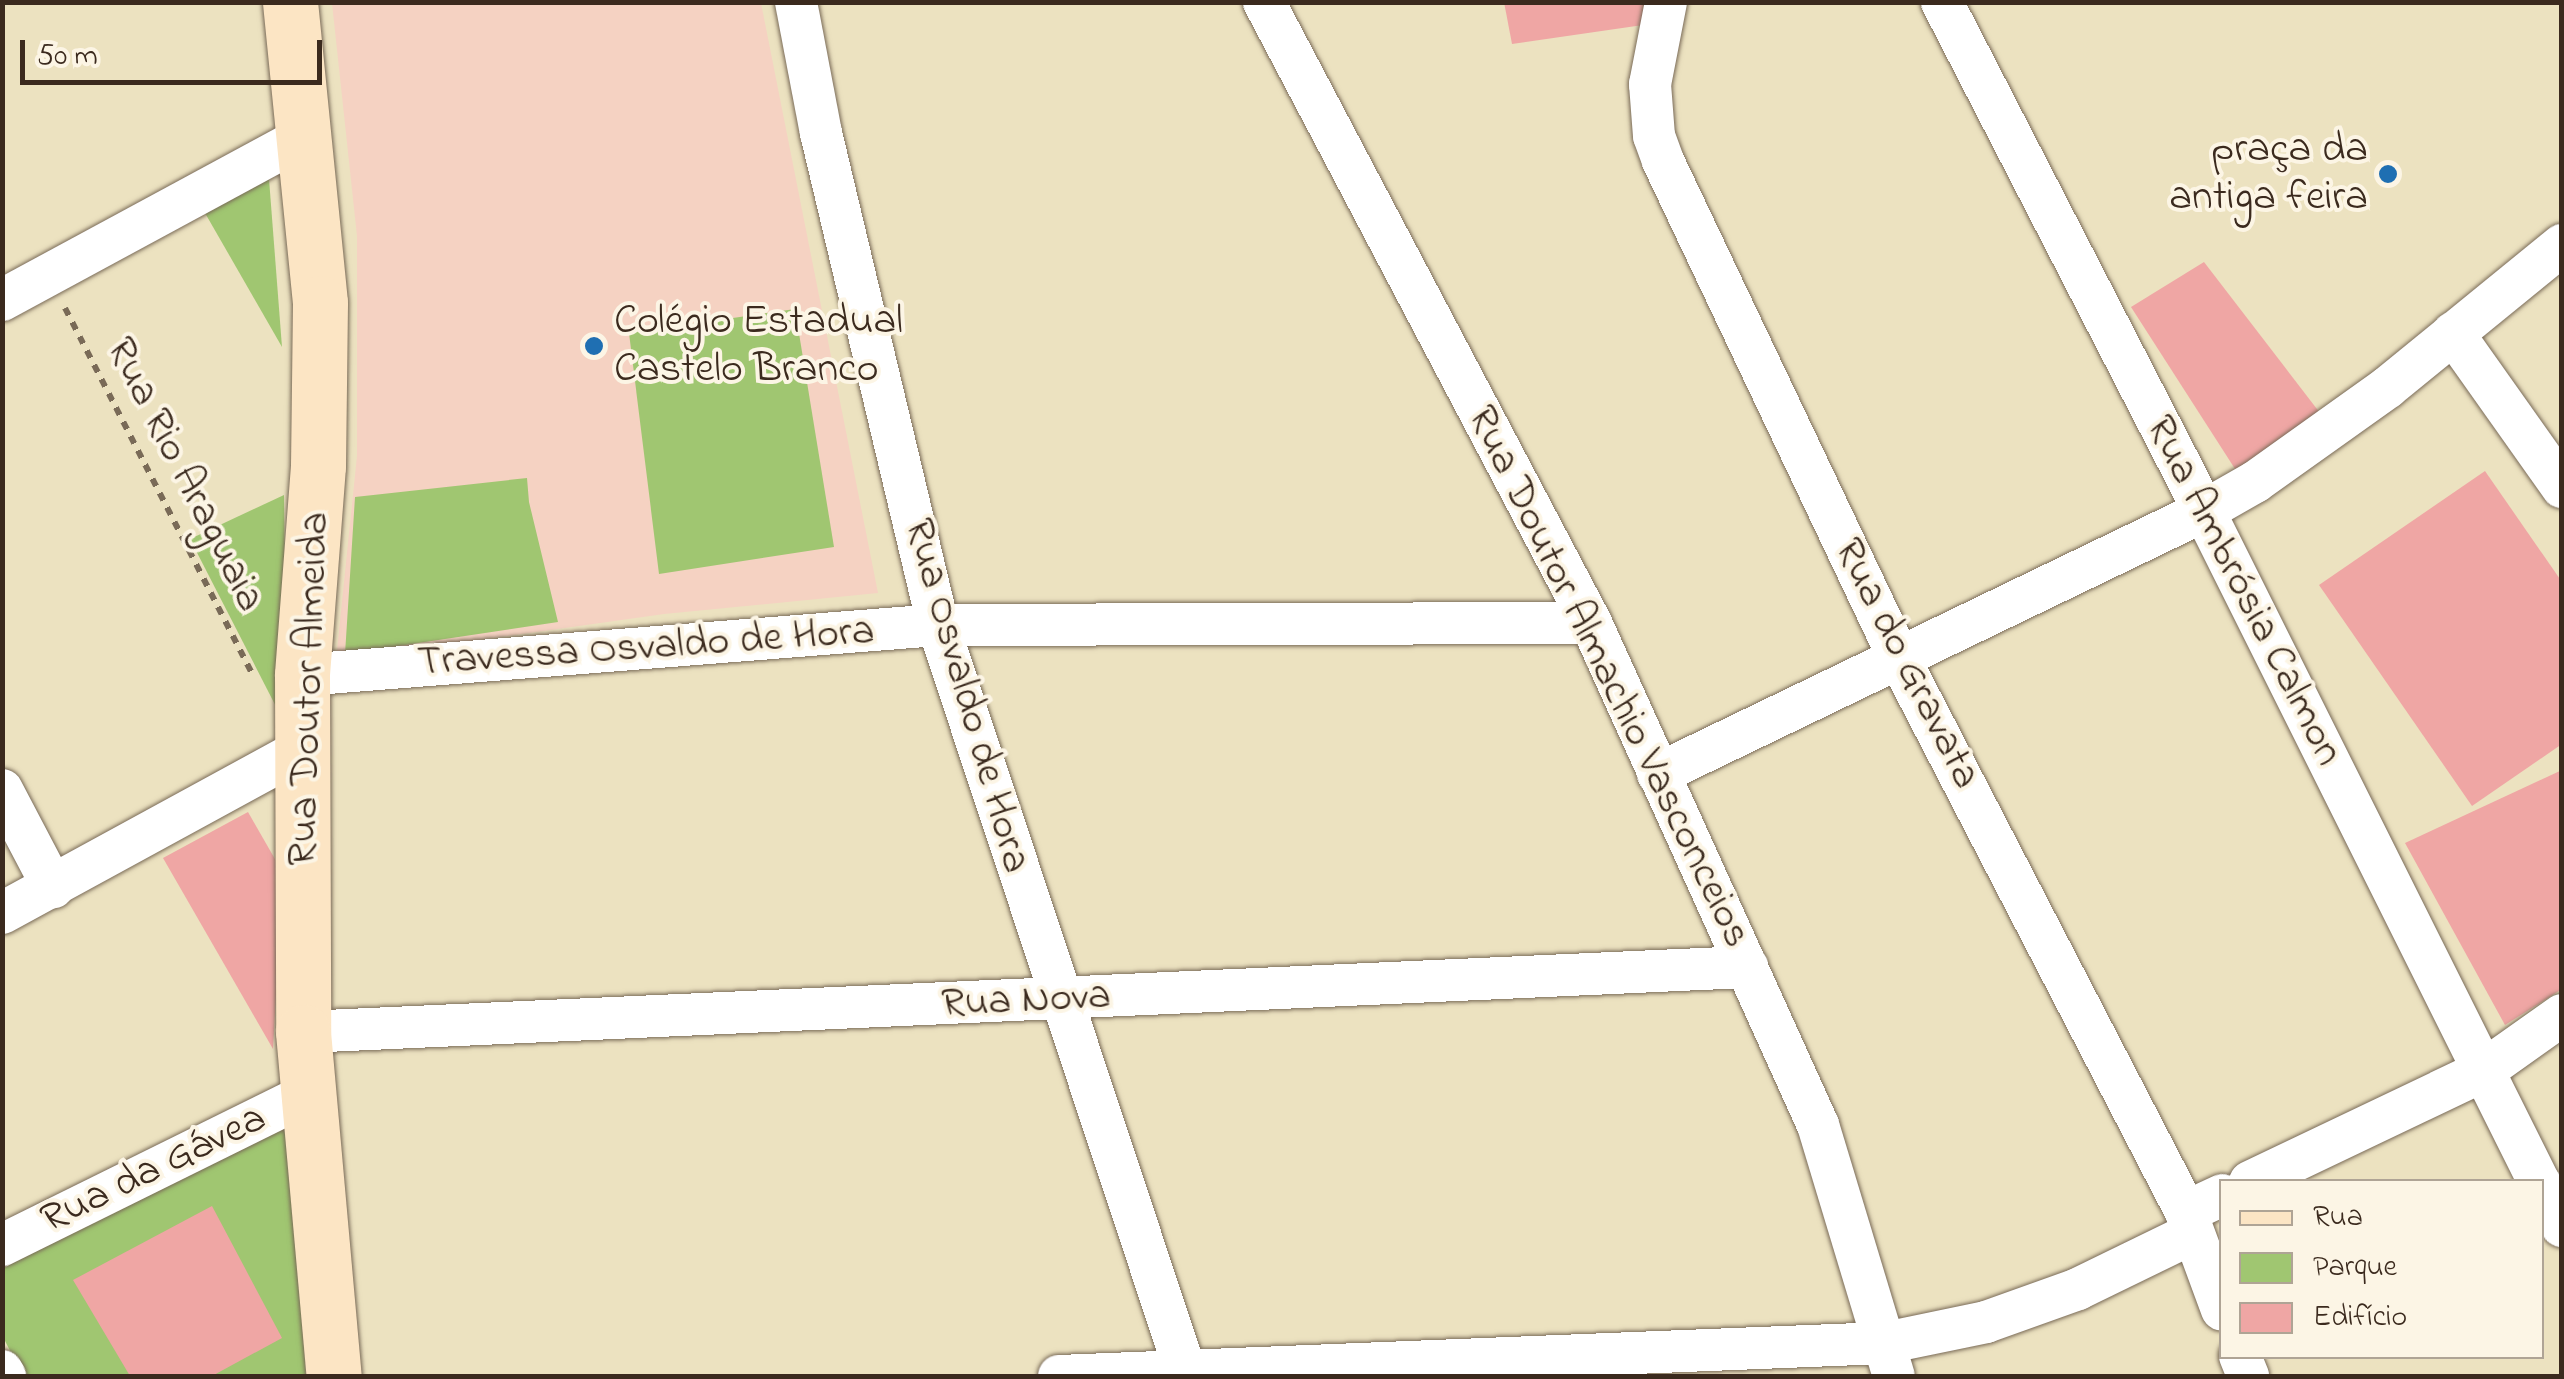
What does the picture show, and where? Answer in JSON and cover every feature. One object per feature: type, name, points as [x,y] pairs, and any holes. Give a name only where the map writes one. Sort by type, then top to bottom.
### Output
[{"type":"main road","name":"Rua Doutor Almeida","points":[[290,2],[320,304],[318,484],[279,679],[303,750],[306,1094],[334,1376]]},
{"type":"street","name":"Rua Osvaldo de Hora","points":[[796,2],[821,132],[938,625],[1059,1000],[1186,1374]]},
{"type":"street","name":"Rua Doutor Almachio Vasconceios","points":[[1264,2],[1591,622],[1818,1125],[1889,1360]]},
{"type":"street","name":"Rua do Gravata","points":[[1666,2],[1650,84],[1659,148],[1899,658],[2199,1214],[2219,1297]]},
{"type":"street","name":"Rua Ambrósia Calmon","points":[[1942,2],[2204,511],[2538,1179]]},
{"type":"street","points":[[2,300],[303,137]]},
{"type":"street","points":[[1658,774],[2204,511],[2255,482],[2388,388],[2562,244]]},
{"type":"street","points":[[2454,333],[2562,487]]},
{"type":"street","name":"Travessa Osvaldo de Hora","points":[[279,679],[938,625],[1591,622]]},
{"type":"street","points":[[2,913],[303,750]]},
{"type":"street","points":[[2,790],[53,887]]},
{"type":"street","name":"Rua Nova","points":[[303,1032],[1748,967]]},
{"type":"street","points":[[2256,1179],[2483,1070],[2562,1015]]},
{"type":"street","name":"Rua da Gávea","points":[[2,1245],[306,1094]]},
{"type":"street","name":"Rua Ambrósia Calmon","points":[[2544,1192],[2562,1226]]},
{"type":"street","points":[[1059,1376],[1889,1360],[2078,1289],[2199,1214]]},
{"type":"path","name":"Rua Rio Araguaia","points":[[48,276],[279,679]]},
{"type":"shaded area","name":"Colégio Estadual Castelo Branco","points":[[332,3],[761,3],[878,593],[664,614],[336,660],[357,456],[357,236]]},
{"type":"green space","points":[[269,179],[282,347],[205,213]]},
{"type":"green space","points":[[795,309],[834,547],[659,574],[629,333]]},
{"type":"green space","points":[[527,478],[529,502],[558,622],[345,654],[355,497]]},
{"type":"green space","points":[[284,495],[287,728],[190,539]]},
{"type":"green space","points":[[288,1113],[306,1376],[23,1376],[3,1337],[2,1269]]},
{"type":"building","points":[[1504,2],[1645,2],[1643,25],[1512,44]]},
{"type":"building","points":[[2204,262],[2320,413],[2237,472],[2131,307]]},
{"type":"building","points":[[2485,471],[2562,582],[2562,744],[2472,806],[2319,585]]},
{"type":"building","points":[[2562,770],[2562,989],[2505,1025],[2405,843]]},
{"type":"building","points":[[248,812],[283,873],[273,1049],[163,858]]},
{"type":"building","points":[[212,1206],[282,1338],[212,1376],[130,1376],[73,1280]]},
{"type":"place","name":"praça da antiga feira","points":[[2388,174]]},
{"type":"place","name":"Colégio Estadual Castelo Branco","points":[[594,346]]}]
